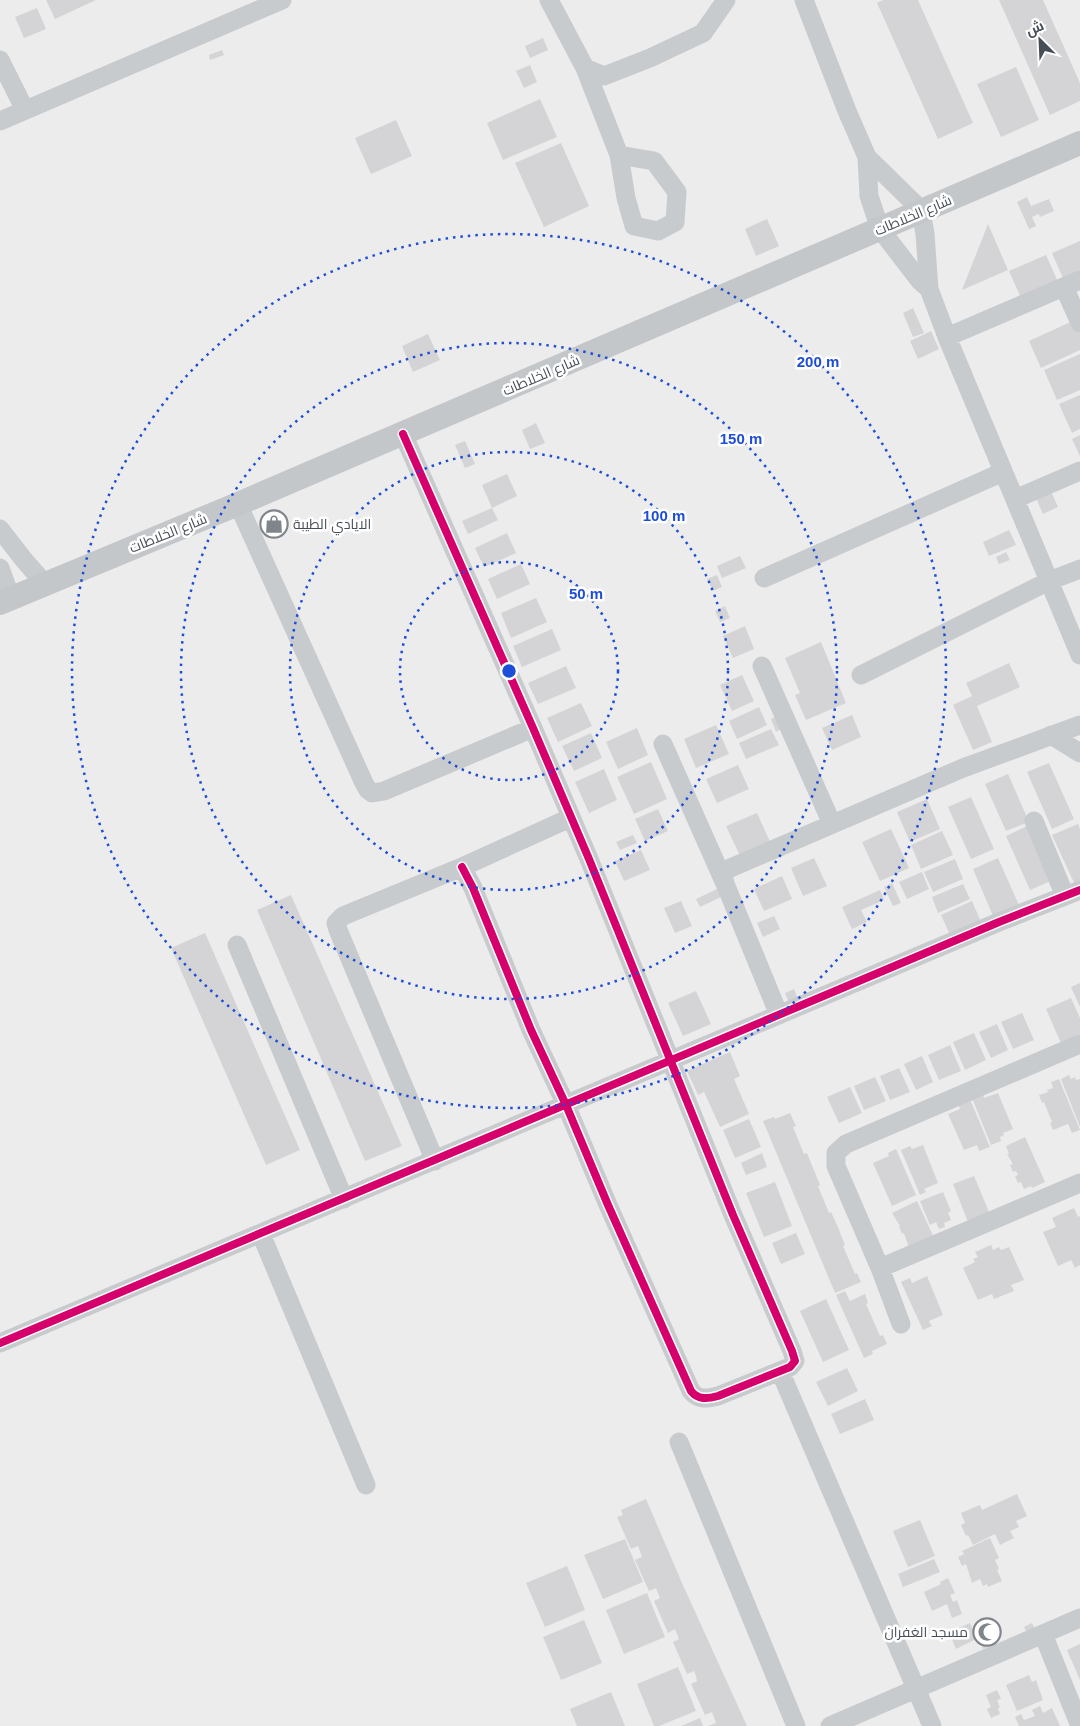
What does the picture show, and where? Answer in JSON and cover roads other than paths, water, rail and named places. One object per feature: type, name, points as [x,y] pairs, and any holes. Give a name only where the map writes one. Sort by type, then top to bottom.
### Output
[{"type":"main road","name":"شارع الخلاطات","points":[[5,600],[403,434],[1080,143]]},
{"type":"street","points":[[0,121],[282,0]]},
{"type":"street","points":[[549,0],[585,68],[620,155]]},
{"type":"street","points":[[585,68],[604,76],[650,58],[703,33],[726,0]]},
{"type":"street","points":[[804,0],[846,111],[867,157],[869,196],[880,229],[920,281],[929,289]]},
{"type":"street","points":[[0,60],[25,110]]},
{"type":"street","points":[[867,157],[921,211],[925,234],[929,289],[947,337],[1080,655]]},
{"type":"street","points":[[947,337],[1072,283],[1080,323]]},
{"type":"street","points":[[403,434],[589,859],[733,1215],[794,1354],[793,1364],[718,1396],[707,1398],[695,1396],[686,1383],[531,1030],[477,897],[462,867]]},
{"type":"street","points":[[1015,499],[1080,470]]},
{"type":"street","points":[[764,578],[1004,472]]},
{"type":"street","points":[[238,504],[364,783],[372,794],[384,791],[533,728]]},
{"type":"street","points":[[0,529],[45,584]]},
{"type":"street","points":[[0,568],[5,600]]},
{"type":"street","points":[[861,675],[1049,581],[1080,569]]},
{"type":"street","points":[[762,666],[832,824]]},
{"type":"street","points":[[726,886],[724,874],[733,866],[963,768],[1080,725]]},
{"type":"street","points":[[1051,735],[1080,753]]},
{"type":"street","points":[[663,744],[726,886],[779,1015]]},
{"type":"street","points":[[434,1161],[336,923],[343,916],[462,867],[570,818]]},
{"type":"street","points":[[0,1343],[344,1200],[990,926],[1073,893],[1034,821]]},
{"type":"street","points":[[237,945],[344,1200]]},
{"type":"street","points":[[901,1324],[880,1268],[836,1166],[836,1153],[846,1144],[1080,1044]]},
{"type":"street","points":[[880,1268],[1080,1183]]},
{"type":"street","points":[[261,1234],[366,1485]]},
{"type":"street","points":[[780,1371],[932,1726]]},
{"type":"street","points":[[679,1442],[796,1726]]},
{"type":"street","points":[[830,1726],[1080,1618]]},
{"type":"street","points":[[1043,1634],[1074,1695],[1080,1726]]},
{"type":"place","name":"الايادي الطيبة","points":[[274,524]]},
{"type":"place","name":"مسجد الغفران","points":[[987,1632]]}]
